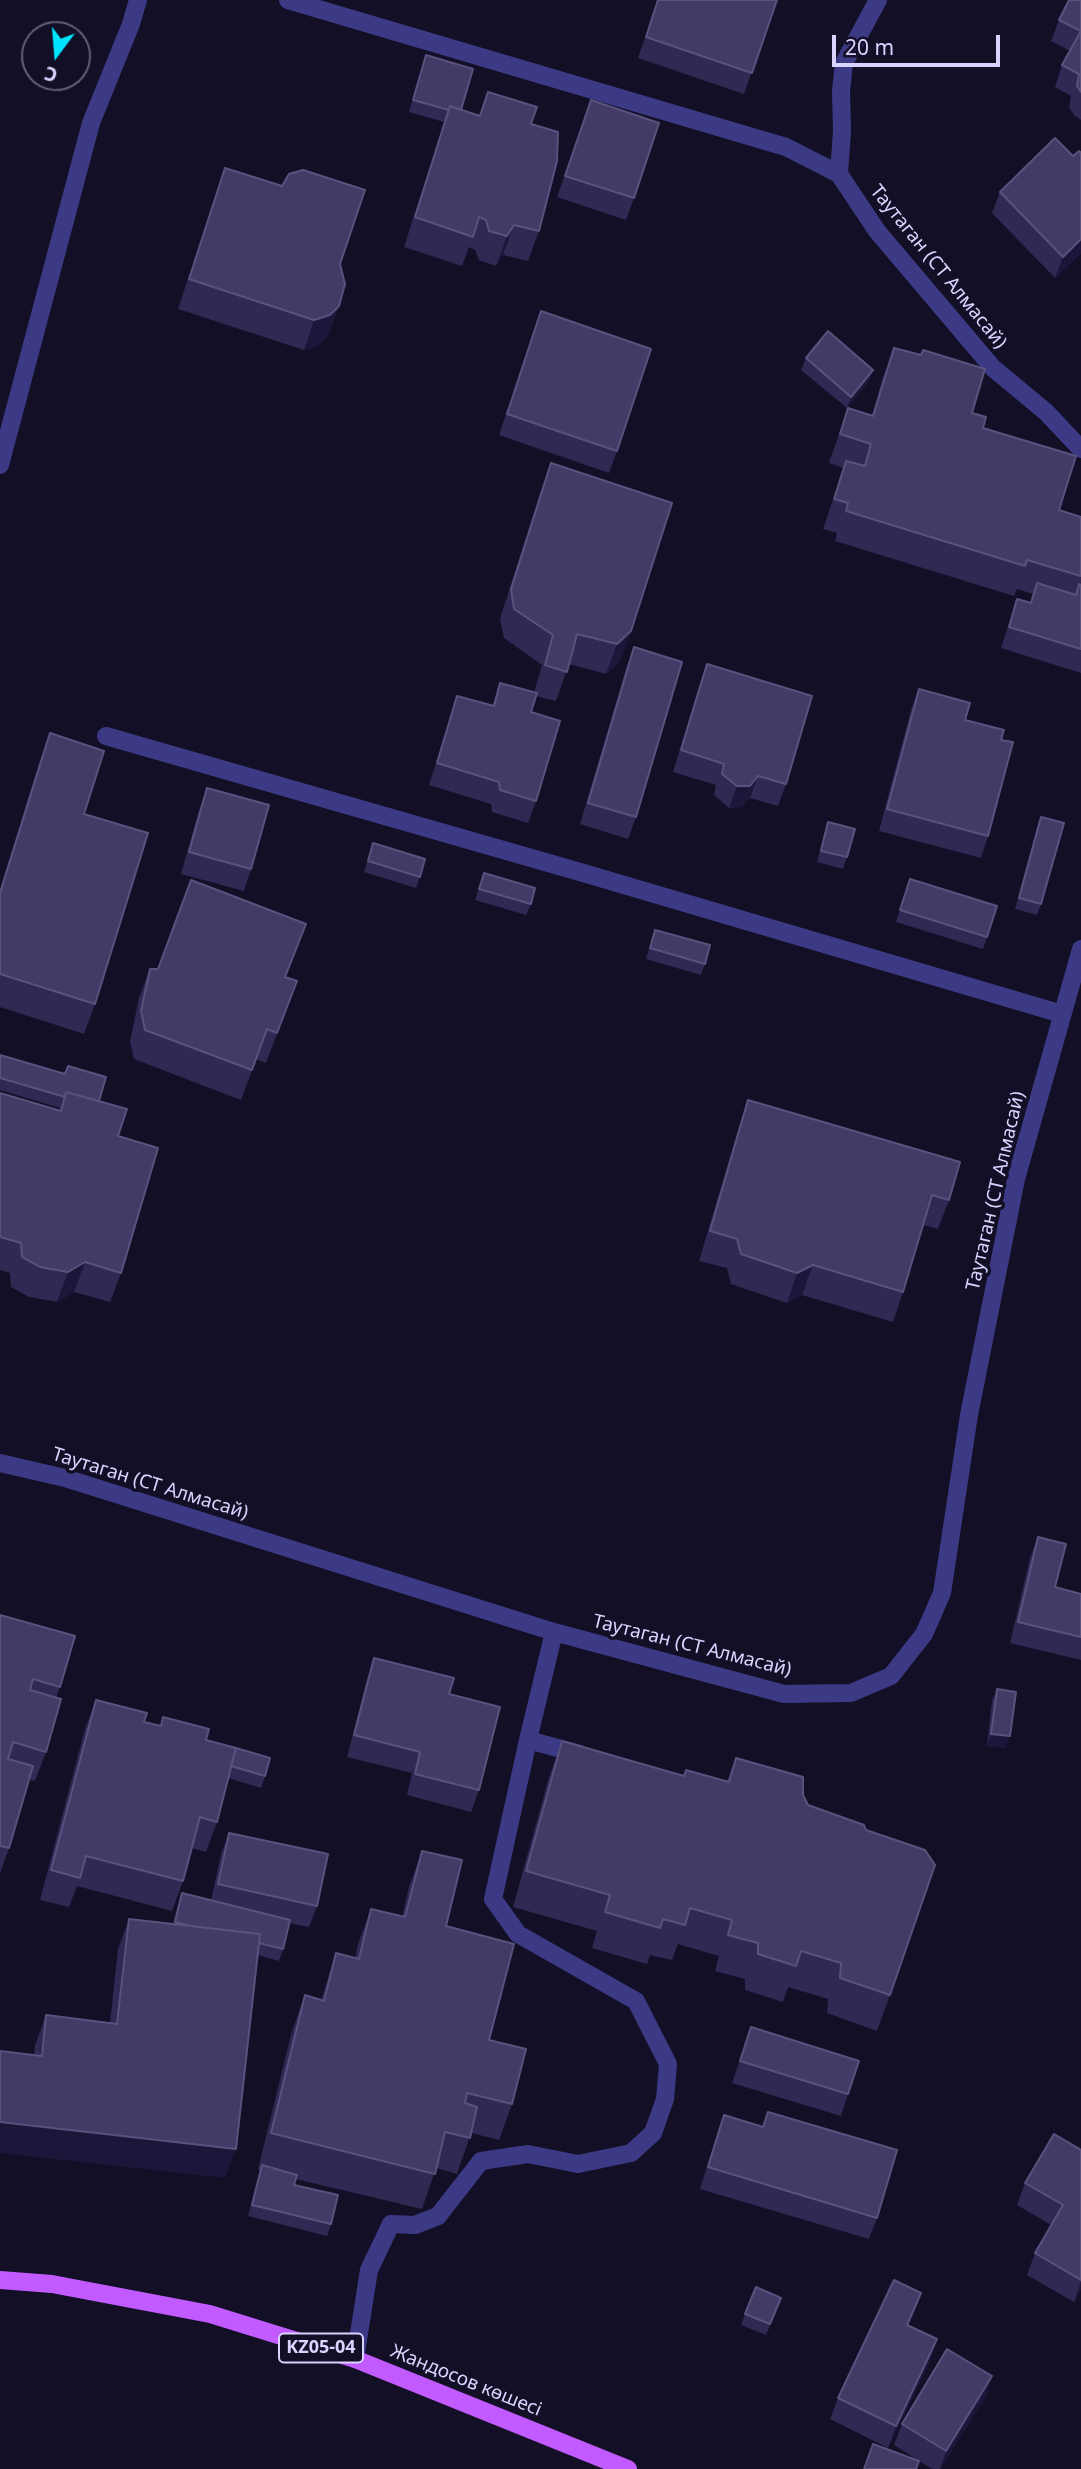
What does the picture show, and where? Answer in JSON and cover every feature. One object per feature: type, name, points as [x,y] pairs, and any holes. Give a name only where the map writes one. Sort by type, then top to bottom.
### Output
[{"type":"main road","name":"Жандосов көшесі","points":[[0,2280],[52,2284],[210,2314],[355,2359],[628,2469]]},
{"type":"street","points":[[0,465],[91,123],[138,0]]},
{"type":"street","points":[[288,0],[786,147],[839,174],[844,63],[878,0]]},
{"type":"street","name":"Таутаган (СТ Алмасай)","points":[[839,174],[877,231],[993,368],[1046,412],[1081,449]]},
{"type":"street","points":[[106,736],[1062,1014]]},
{"type":"street","name":"Таутаган (СТ Алмасай)","points":[[0,1463],[65,1478],[554,1632],[784,1694],[851,1693],[891,1676],[924,1634],[942,1593],[969,1415],[1016,1179],[1081,949]]},
{"type":"street","points":[[355,2359],[369,2270],[391,2224],[415,2225],[438,2216],[481,2161],[528,2154],[578,2164],[631,2153],[653,2133],[665,2099],[668,2064],[636,2001],[518,1934],[494,1899],[554,1632]]},
{"type":"street","points":[[528,1740],[592,1758]]},
{"type":"building","points":[[658,0],[777,0],[752,73],[646,37]]},
{"type":"building","points":[[1069,0],[1081,0],[1081,31],[1059,20]]},
{"type":"building","points":[[1081,31],[1081,92],[1077,86],[1079,74],[1062,65]]},
{"type":"building","points":[[426,55],[473,69],[461,110],[450,106],[449,110],[413,100]]},
{"type":"building","points":[[488,92],[537,107],[531,124],[558,132],[557,161],[539,231],[514,225],[507,236],[489,231],[486,220],[479,217],[473,237],[415,217],[450,106],[480,116]]},
{"type":"building","points":[[591,100],[659,123],[634,198],[565,176]]},
{"type":"building","points":[[1055,138],[1073,156],[1079,151],[1081,153],[1081,239],[1063,257],[1000,192]]},
{"type":"building","points":[[225,168],[282,186],[289,174],[303,170],[365,190],[340,264],[345,284],[339,306],[330,315],[314,320],[189,279]]},
{"type":"building","points":[[541,311],[651,349],[617,451],[507,414]]},
{"type":"building","points":[[828,331],[873,370],[851,397],[806,358]]},
{"type":"building","points":[[894,348],[921,355],[923,350],[985,369],[972,413],[986,417],[983,428],[1076,456],[1059,510],[1081,517],[1081,576],[1027,560],[1025,566],[846,511],[848,503],[834,499],[846,461],[865,466],[871,444],[840,434],[848,408],[873,416]]},
{"type":"building","points":[[551,463],[672,503],[631,631],[617,644],[577,634],[567,672],[545,665],[553,635],[514,609],[511,589]]},
{"type":"building","points":[[1037,583],[1076,595],[1079,584],[1081,585],[1081,649],[1009,627],[1017,599],[1031,603]]},
{"type":"building","points":[[634,647],[682,662],[636,817],[588,803]]},
{"type":"building","points":[[707,664],[812,696],[786,784],[758,776],[750,786],[737,786],[722,774],[724,764],[681,750]]},
{"type":"building","points":[[500,683],[537,693],[531,712],[560,721],[536,801],[500,790],[499,782],[437,763],[457,696],[494,706]]},
{"type":"building","points":[[919,689],[970,703],[965,720],[1004,730],[1001,740],[1013,742],[988,836],[887,809]]},
{"type":"building","points":[[50,733],[104,751],[84,814],[148,833],[95,1004],[0,974],[0,893]]},
{"type":"building","points":[[207,788],[269,805],[251,869],[189,852]]},
{"type":"building","points":[[1041,817],[1064,823],[1041,904],[1019,898]]},
{"type":"building","points":[[828,822],[855,829],[847,857],[821,851]]},
{"type":"building","points":[[373,843],[425,859],[420,877],[368,861]]},
{"type":"building","points":[[484,873],[535,888],[531,904],[479,889]]},
{"type":"building","points":[[910,879],[997,906],[987,937],[900,910]]},
{"type":"building","points":[[191,880],[306,924],[285,977],[297,981],[277,1033],[267,1029],[252,1070],[145,1030],[141,1011],[150,969],[158,969]]},
{"type":"building","points":[[655,930],[710,945],[705,964],[650,948]]},
{"type":"building","points":[[0,1055],[65,1074],[68,1066],[106,1077],[99,1101],[66,1092],[65,1097],[0,1078]]},
{"type":"building","points":[[66,1092],[127,1109],[118,1136],[158,1148],[121,1273],[85,1262],[68,1272],[40,1267],[22,1257],[21,1243],[0,1237],[0,1093],[61,1111]]},
{"type":"building","points":[[748,1100],[960,1162],[949,1200],[932,1195],[903,1292],[813,1265],[797,1273],[741,1254],[737,1239],[710,1231]]},
{"type":"building","points":[[1038,1537],[1066,1544],[1055,1587],[1081,1594],[1081,1637],[1018,1622]]},
{"type":"building","points":[[0,1615],[75,1636],[60,1687],[33,1679],[30,1690],[61,1699],[46,1752],[13,1742],[8,1759],[33,1766],[9,1848],[0,1846]]},
{"type":"building","points":[[374,1658],[454,1678],[449,1694],[500,1707],[479,1790],[415,1774],[420,1752],[354,1735]]},
{"type":"building","points":[[997,1689],[1016,1692],[1010,1736],[991,1734]]},
{"type":"building","points":[[96,1700],[147,1713],[144,1722],[161,1726],[163,1717],[209,1729],[206,1740],[236,1748],[217,1822],[200,1817],[183,1881],[86,1856],[80,1878],[51,1870]]},
{"type":"building","points":[[562,1741],[684,1776],[686,1770],[729,1782],[736,1758],[803,1777],[803,1795],[808,1805],[864,1825],[866,1830],[925,1850],[935,1865],[890,1995],[840,1978],[841,1963],[801,1951],[796,1966],[758,1954],[758,1943],[728,1935],[732,1920],[690,1908],[685,1925],[663,1919],[660,1928],[605,1912],[610,1895],[526,1871]]},
{"type":"building","points":[[236,1748],[270,1758],[265,1776],[231,1766]]},
{"type":"building","points":[[229,1833],[328,1854],[317,1906],[218,1884]]},
{"type":"building","points":[[422,1851],[462,1860],[446,1926],[514,1944],[489,2040],[526,2049],[512,2104],[467,2093],[465,2103],[477,2107],[470,2138],[445,2132],[435,2174],[271,2133],[305,1995],[324,2001],[336,1953],[359,1959],[371,1909],[405,1917]]},
{"type":"building","points":[[182,1893],[290,1920],[283,1949],[259,1943],[260,1934],[175,1922]]},
{"type":"building","points":[[129,1919],[260,1934],[236,2149],[0,2122],[0,2051],[42,2056],[46,2015],[117,2024]]},
{"type":"building","points":[[751,2027],[859,2061],[848,2094],[740,2061]]},
{"type":"building","points":[[768,2112],[897,2150],[877,2218],[708,2167],[724,2115],[763,2127]]},
{"type":"building","points":[[1054,2134],[1081,2150],[1081,2280],[1035,2253],[1063,2205],[1025,2183]]},
{"type":"building","points":[[262,2165],[297,2175],[294,2185],[338,2195],[331,2224],[252,2205]]},
{"type":"building","points":[[894,2280],[921,2293],[907,2325],[937,2339],[896,2426],[838,2398]]},
{"type":"building","points":[[756,2287],[781,2298],[770,2324],[745,2314]]},
{"type":"building","points":[[947,2349],[992,2376],[946,2451],[902,2424]]},
{"type":"building","points":[[873,2444],[919,2461],[916,2469],[864,2469]]}]
